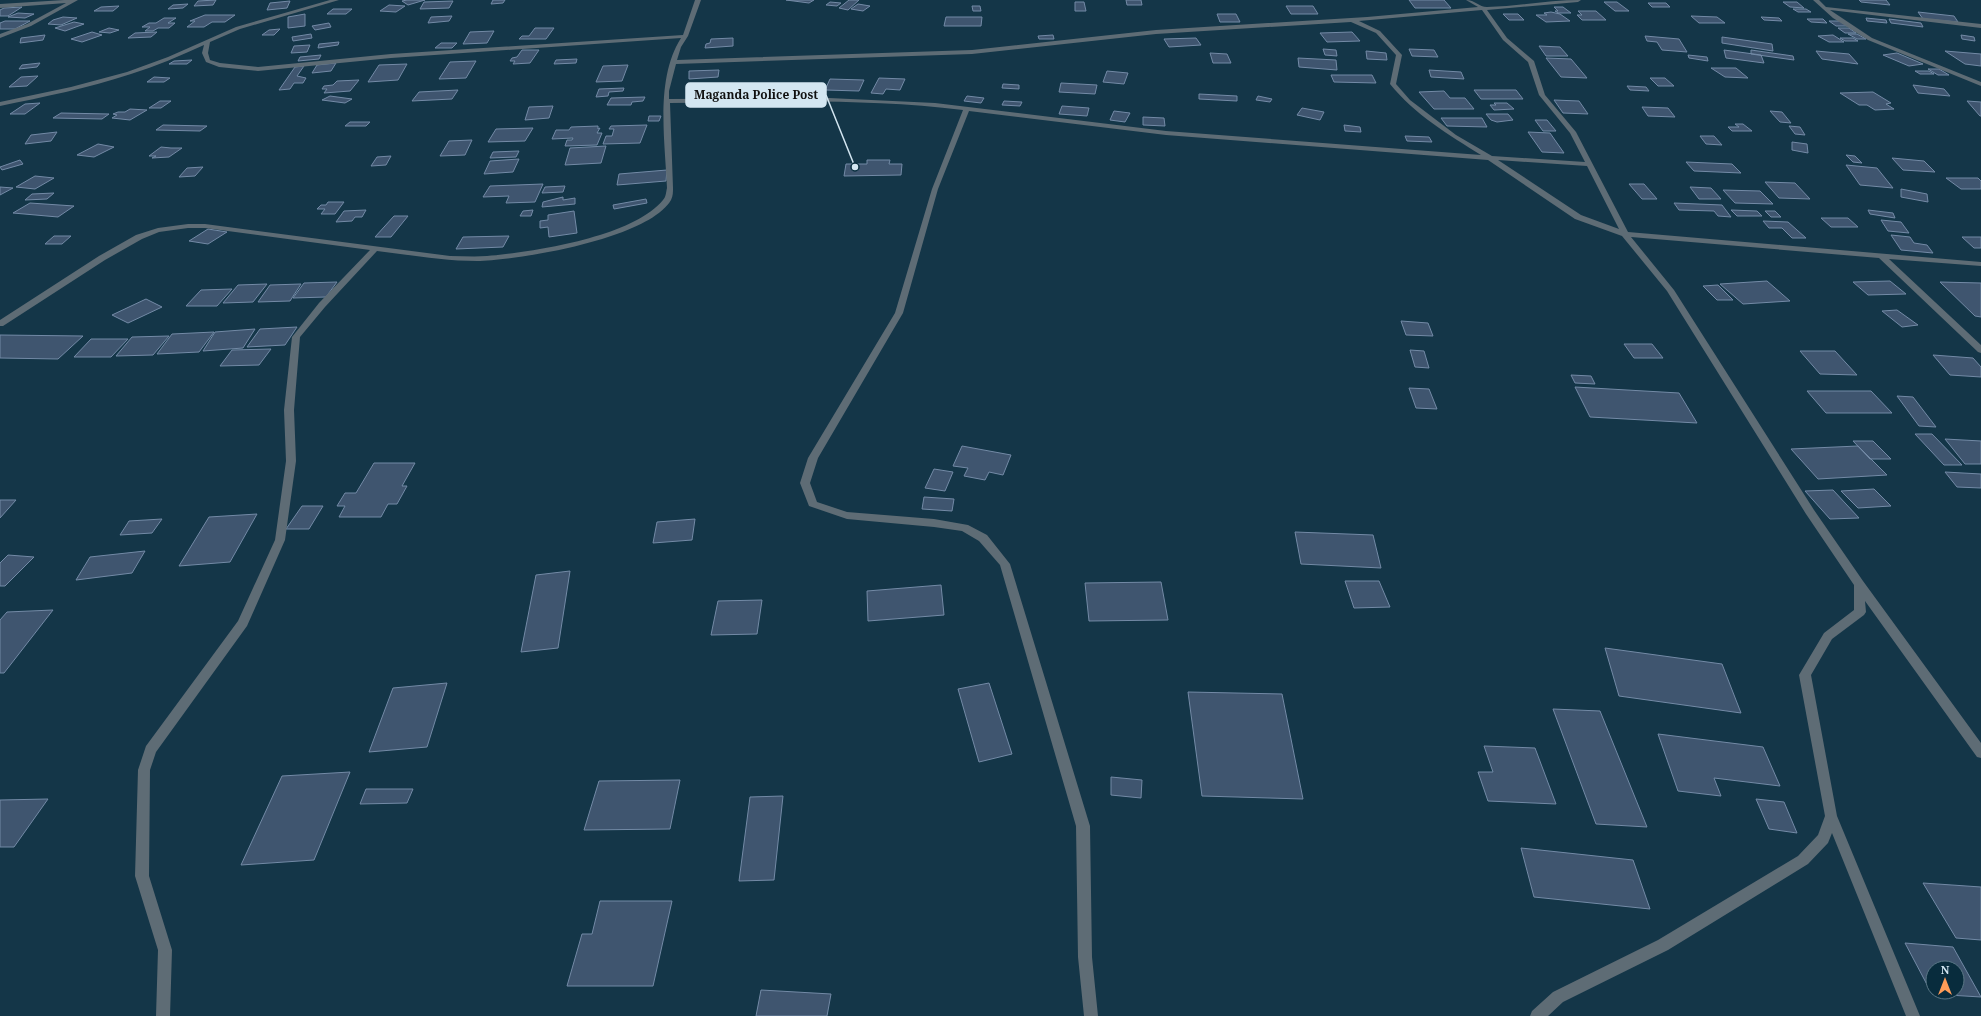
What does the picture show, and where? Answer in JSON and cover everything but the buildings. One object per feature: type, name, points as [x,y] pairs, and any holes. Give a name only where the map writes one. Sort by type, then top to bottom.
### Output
[{"type":"street","points":[[12,4],[20,0]]},
{"type":"street","points":[[0,36],[30,26],[75,0]]},
{"type":"street","points":[[0,6],[79,0]]},
{"type":"street","points":[[0,104],[95,84],[170,58],[238,28],[336,0]]},
{"type":"street","points":[[0,324],[102,258],[139,237],[158,230],[188,226],[205,226],[450,258],[487,258],[544,250],[583,242],[633,225],[654,211],[668,199],[670,188],[666,91],[678,47],[684,36],[698,0]]},
{"type":"street","points":[[1469,0],[1484,9],[1505,39],[1531,61],[1542,95],[1573,132],[1625,234],[1670,290],[1810,512],[1859,584],[1981,753]]},
{"type":"street","points":[[673,62],[972,52],[1156,32],[1484,9],[1578,0]]},
{"type":"street","points":[[1816,0],[1852,29],[1870,39],[1981,84]]},
{"type":"street","points":[[1825,8],[1981,26]]},
{"type":"street","points":[[1350,19],[1378,32],[1399,55],[1393,84],[1408,101],[1454,136],[1490,158],[1578,217],[1625,234],[1981,264]]},
{"type":"street","points":[[208,41],[205,53],[208,62],[225,66],[258,69],[391,56],[684,36]]},
{"type":"street","points":[[667,100],[891,102],[935,104],[966,110],[1166,133],[1490,158],[1590,164]]},
{"type":"street","points":[[966,110],[935,189],[899,313],[813,458],[805,483],[813,504],[847,515],[934,522],[964,528],[983,538],[1005,564],[1083,826],[1084,957],[1091,1016]]},
{"type":"street","points":[[163,1016],[165,950],[142,876],[144,770],[150,750],[243,623],[280,540],[291,461],[289,410],[296,337],[322,305],[375,249]]},
{"type":"street","points":[[1882,256],[1981,350]]},
{"type":"street","points":[[1859,584],[1860,612],[1828,636],[1805,675],[1832,816],[1912,1016]]},
{"type":"street","points":[[1537,1016],[1558,997],[1663,945],[1803,860],[1823,839],[1832,816]]},
{"type":"place","name":"Maganda Police Post","points":[[855,167]]}]
